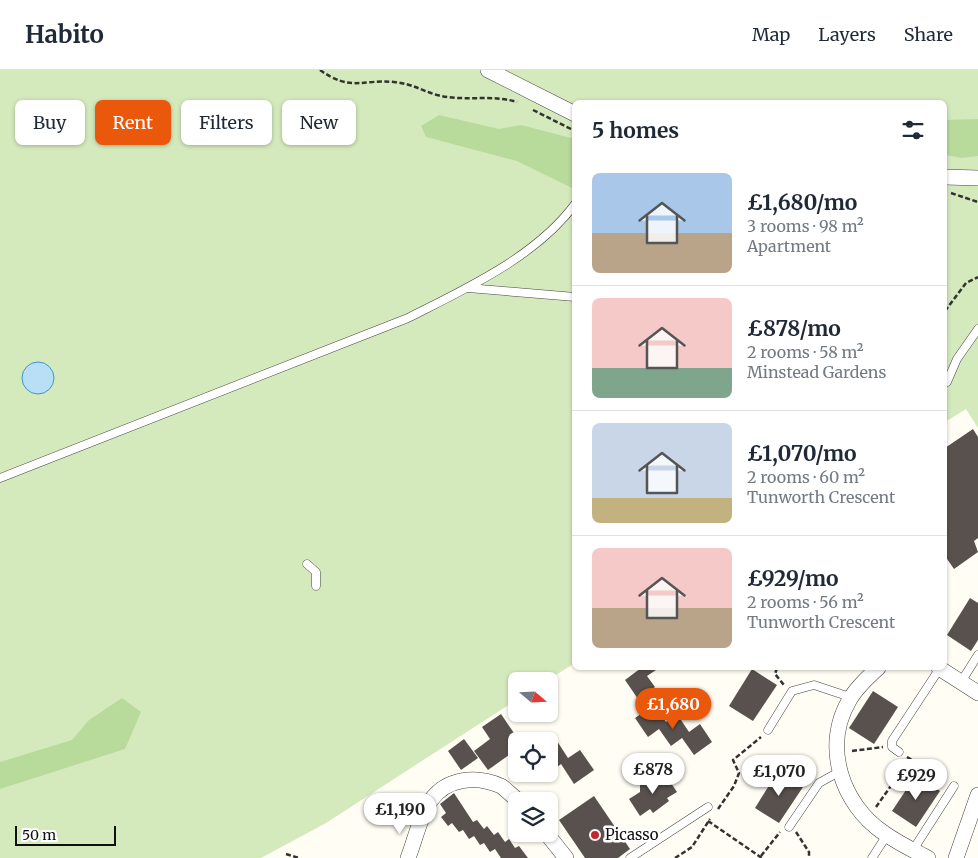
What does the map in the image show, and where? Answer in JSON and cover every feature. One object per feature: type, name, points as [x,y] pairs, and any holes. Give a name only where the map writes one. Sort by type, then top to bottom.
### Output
[{"type":"street","points":[[488,70],[572,112]]},
{"type":"street","points":[[947,177],[978,178]]},
{"type":"street","points":[[876,670],[850,697],[842,714],[836,753],[839,772],[857,807],[868,819],[887,835],[928,858]]},
{"type":"street","points":[[942,670],[978,693]]},
{"type":"street","points":[[408,858],[430,802],[438,792],[450,784],[466,779],[483,781],[502,787],[508,792]]},
{"type":"street","points":[[956,858],[978,795]]},
{"type":"street","points":[[553,842],[566,858]]},
{"type":"lane","points":[[0,478],[408,318],[468,288],[536,244],[572,208]]},
{"type":"lane","points":[[468,288],[572,297]]},
{"type":"lane","points":[[947,382],[957,359],[978,329]]},
{"type":"lane","points":[[307,564],[316,572],[316,586]]},
{"type":"lane","points":[[961,682],[978,655]]},
{"type":"lane","points":[[900,752],[892,747],[892,741],[938,670]]},
{"type":"lane","points":[[768,730],[792,691],[814,685],[850,697]]},
{"type":"lane","points":[[789,828],[819,783],[839,772]]},
{"type":"lane","points":[[913,850],[954,786]]},
{"type":"lane","points":[[630,858],[708,807]]},
{"type":"lane","points":[[872,858],[887,835]]},
{"type":"path","points":[[320,70],[332,78],[360,85],[390,82],[412,84],[438,95],[461,98],[501,97],[520,103]]},
{"type":"path","points":[[527,107],[572,130]]},
{"type":"path","points":[[947,193],[978,202]]},
{"type":"path","points":[[947,308],[966,283],[978,278]]},
{"type":"path","points":[[776,670],[775,674],[780,682],[792,691]]},
{"type":"path","points":[[675,858],[692,847],[708,821],[734,786],[738,773],[733,760],[768,730]]},
{"type":"path","points":[[836,753],[892,747]]},
{"type":"path","points":[[900,752],[954,786]]},
{"type":"path","points":[[868,819],[910,759]]},
{"type":"path","points":[[708,821],[761,857],[781,831],[789,828],[796,832],[809,852],[809,858]]},
{"type":"path","points":[[286,854],[299,858]]},
{"type":"green space","points":[[0,70],[978,70],[978,428],[966,409],[947,421],[947,100],[572,100],[572,665],[558,674],[558,672],[508,672],[508,705],[326,823],[261,858],[0,858]]},
{"type":"green space","points":[[439,115],[499,129],[521,125],[572,138],[572,188],[517,161],[426,137],[421,126]]},
{"type":"green space","points":[[978,119],[978,156],[962,158],[947,155],[947,120]]},
{"type":"green space","points":[[122,698],[141,712],[125,749],[0,789],[0,762],[72,740],[89,720]]},
{"type":"water","points":[[38,362],[44,363],[49,367],[53,372],[53,384],[49,389],[44,393],[38,394],[32,393],[27,389],[23,384],[22,378],[23,372],[27,367],[32,363]]},
{"type":"building","points":[[973,429],[978,437],[978,538],[974,541],[978,552],[954,569],[947,559],[947,447]]},
{"type":"building","points":[[970,598],[978,603],[978,640],[971,651],[947,635]]},
{"type":"building","points":[[638,670],[656,670],[647,676],[655,687],[638,699],[625,680]]},
{"type":"building","points":[[751,670],[777,685],[753,721],[729,706]]},
{"type":"building","points":[[873,691],[898,707],[874,744],[849,728]]},
{"type":"building","points":[[654,705],[666,722],[677,714],[689,732],[700,724],[712,742],[694,755],[682,738],[671,746],[659,729],[648,737],[635,718]]},
{"type":"building","points":[[501,714],[513,732],[508,732],[508,756],[488,770],[474,751],[490,739],[482,727]]},
{"type":"building","points":[[464,739],[478,758],[461,770],[448,751]]},
{"type":"building","points":[[558,743],[568,758],[580,750],[594,770],[574,784],[561,764],[558,766]]},
{"type":"building","points":[[778,771],[803,787],[779,823],[755,808]]},
{"type":"building","points":[[665,774],[677,792],[667,798],[669,801],[653,813],[650,809],[640,816],[629,799],[640,792],[640,783],[647,779],[656,781]]},
{"type":"building","points":[[916,775],[940,791],[916,827],[892,811]]},
{"type":"building","points":[[454,793],[473,822],[477,820],[484,829],[487,826],[494,835],[498,832],[505,842],[508,840],[515,848],[519,846],[528,858],[501,858],[495,849],[490,852],[484,843],[480,845],[474,836],[469,839],[463,830],[459,832],[452,823],[448,826],[441,817],[446,813],[440,804]]},
{"type":"building","name":"Picasso","points":[[594,796],[630,849],[618,858],[585,858],[559,820]]},
{"type":"place","name":"Picasso","points":[[595,835]]}]
